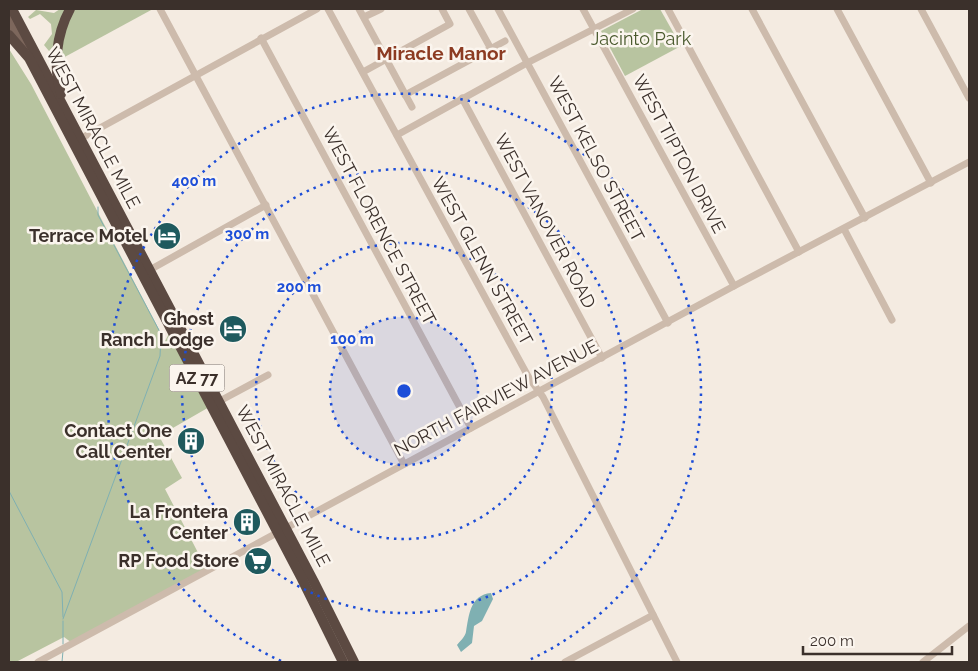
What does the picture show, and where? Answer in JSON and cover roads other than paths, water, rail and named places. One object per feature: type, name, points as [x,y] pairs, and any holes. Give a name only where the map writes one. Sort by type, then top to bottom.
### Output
[{"type":"highway","points":[[68,114],[58,84],[56,63],[60,36],[70,9]]},
{"type":"highway","name":"WEST MIRACLE MILE","points":[[11,12],[68,114],[76,140]]},
{"type":"highway","name":"AZ 77","points":[[9,36],[29,58]]},
{"type":"highway","name":"WEST MIRACLE MILE","points":[[29,58],[76,140],[282,531],[354,662]]},
{"type":"highway","name":"WEST MIRACLE MILE","points":[[282,531],[344,662]]},
{"type":"main road","name":"WEST MIRACLE MILE","points":[[11,12],[29,58]]},
{"type":"street","points":[[160,9],[266,205],[294,266],[318,311],[404,464]]},
{"type":"street","points":[[76,140],[317,9]]},
{"type":"street","name":"WEST GLENN STREET","points":[[328,9],[538,392],[543,397],[612,530],[677,662]]},
{"type":"street","points":[[359,9],[412,107]]},
{"type":"street","points":[[364,18],[381,9]]},
{"type":"street","points":[[363,72],[450,24],[442,9]]},
{"type":"street","points":[[469,9],[491,49]]},
{"type":"street","name":"WEST KELSO STREET","points":[[498,9],[668,322]]},
{"type":"street","name":"WEST TIPTON DRIVE","points":[[583,9],[734,286]]},
{"type":"street","points":[[397,135],[527,63],[633,9]]},
{"type":"street","points":[[668,9],[799,252]]},
{"type":"street","points":[[752,9],[865,218]]},
{"type":"street","points":[[837,9],[931,183]]},
{"type":"street","points":[[921,9],[969,98]]},
{"type":"street","name":"WEST FLORENCE STREET","points":[[261,38],[471,428]]},
{"type":"street","points":[[405,95],[505,41]]},
{"type":"street","name":"WEST VANOVER ROAD","points":[[462,98],[602,358]]},
{"type":"street","name":"NORTH FAIRVIEW AVENUE","points":[[38,662],[734,286],[969,162]]},
{"type":"street","points":[[146,272],[266,205]]},
{"type":"street","points":[[844,229],[892,320]]},
{"type":"street","points":[[215,404],[268,374]]},
{"type":"street","points":[[565,662],[653,615]]},
{"type":"street","points":[[924,662],[969,626]]},
{"type":"water","points":[[491,593],[493,599],[482,621],[474,626],[472,643],[461,652],[457,645],[464,637],[472,607],[479,598]]},
{"type":"waterway","points":[[63,619],[160,356],[161,334],[98,215],[98,207]]},
{"type":"waterway","points":[[9,491],[62,592],[63,617]]},
{"type":"waterway","points":[[63,621],[63,644]]},
{"type":"waterway","points":[[62,662],[63,651]]},
{"type":"place","name":"Terrace Motel","points":[[167,236]]},
{"type":"place","name":"Ghost Ranch Lodge","points":[[233,329]]},
{"type":"place","name":"Contact One Call Center","points":[[191,441]]},
{"type":"place","name":"La Frontera Center","points":[[247,522]]},
{"type":"place","name":"RP Food Store","points":[[258,561]]},
{"type":"district","name":"Miracle Manor","points":[[441,53]]},
{"type":"park label","name":"Jacinto Park","points":[[641,39]]}]
